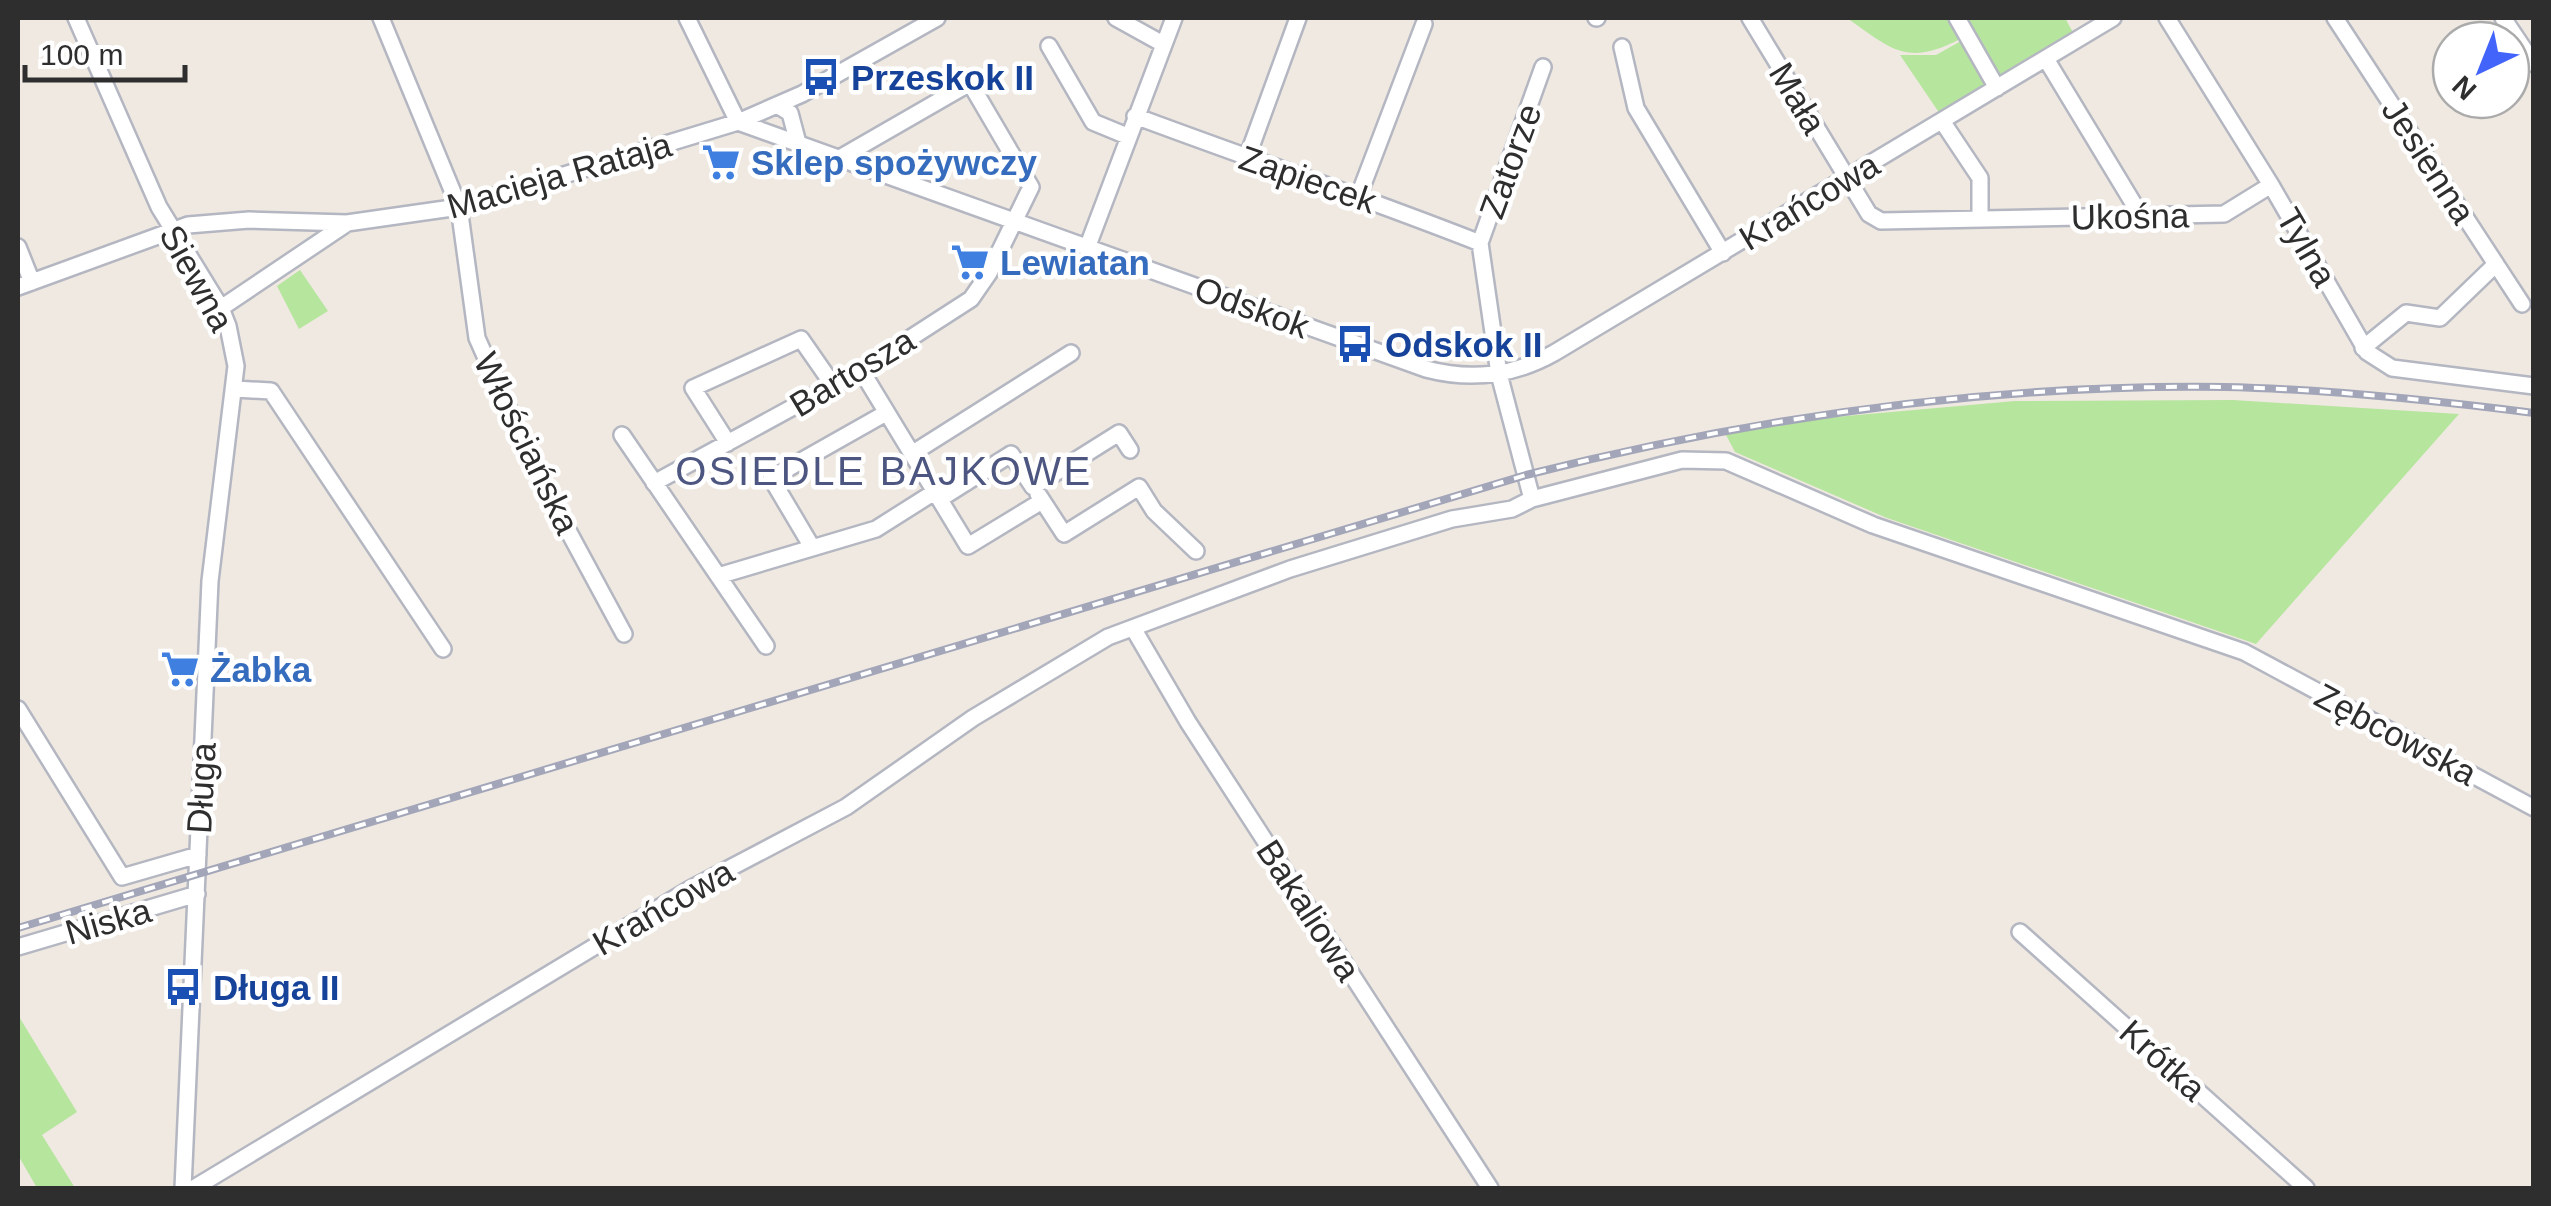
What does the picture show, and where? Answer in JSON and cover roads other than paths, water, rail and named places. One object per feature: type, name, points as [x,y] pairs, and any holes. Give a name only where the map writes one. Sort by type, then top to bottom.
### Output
[{"type":"street","name":"Siewna","points":[[76,18],[170,230],[221,308],[234,348],[235,389]]},
{"type":"street","name":"Włościańska","points":[[381,18],[458,207],[476,338],[538,475],[624,634]]},
{"type":"street","points":[[687,18],[738,122],[771,135],[788,132],[802,94]]},
{"type":"street","name":"Macieja Rataja","points":[[170,230],[249,220],[347,223],[458,207],[738,122],[802,94],[915,23],[937,18]]},
{"type":"street","points":[[1116,18],[1163,44]]},
{"type":"street","points":[[1087,248],[1174,18]]},
{"type":"street","points":[[1247,158],[1298,18]]},
{"type":"street","name":"Mała","points":[[1750,18],[1847,178]]},
{"type":"street","points":[[1956,18],[1997,88]]},
{"type":"street","name":"Krańcowa","points":[[1499,374],[1545,358],[2113,18]]},
{"type":"street","name":"Tylna","points":[[2168,18],[2272,185],[2363,348]]},
{"type":"street","name":"Jesienna","points":[[2335,18],[2522,304]]},
{"type":"street","points":[[2504,18],[2534,64]]},
{"type":"street","points":[[1359,195],[1424,24]]},
{"type":"street","points":[[1049,46],[1094,122],[1128,136]]},
{"type":"street","points":[[1622,47],[1636,108],[1723,253]]},
{"type":"street","points":[[2046,58],[2142,216]]},
{"type":"street","name":"Zatorze","points":[[1499,374],[1480,243],[1543,66]]},
{"type":"street","name":"Bartosza","points":[[654,483],[860,370],[971,299],[988,274],[1031,187],[970,83],[838,159]]},
{"type":"street","points":[[771,135],[762,124],[771,108],[787,109],[798,143]]},
{"type":"street","name":"Zapiecek","points":[[1135,116],[1359,195],[1480,243]]},
{"type":"street","points":[[1942,121],[1980,178],[1980,220]]},
{"type":"street","name":"Odskok","points":[[771,135],[1426,369],[1458,376],[1499,374]]},
{"type":"street","name":"Ukośna","points":[[1847,178],[1869,214],[1881,221],[2224,214],[2272,185]]},
{"type":"street","name":"Macieja Rataja","points":[[221,308],[347,223]]},
{"type":"street","points":[[193,263],[195,240],[210,224]]},
{"type":"street","points":[[18,247],[25,284],[170,230]]},
{"type":"street","points":[[2496,264],[2440,318],[2406,312],[2363,348],[2374,360],[2392,368],[2534,386]]},
{"type":"street","points":[[728,443],[693,388],[801,338],[834,385]]},
{"type":"street","points":[[913,453],[1071,353]]},
{"type":"street","points":[[860,370],[968,546],[1118,433],[1130,450]]},
{"type":"street","points":[[1499,374],[1532,499]]},
{"type":"street","points":[[235,389],[270,390],[443,650]]},
{"type":"street","name":"Długa","points":[[183,1188],[214,531],[235,389]]},
{"type":"street","points":[[812,547],[770,478],[886,413]]},
{"type":"street","points":[[622,435],[766,646]]},
{"type":"street","points":[[718,576],[876,530],[1011,454],[1064,534],[1139,488],[1154,511],[1196,551]]},
{"type":"street","name":"Zębcowska","points":[[1532,499],[1682,460],[1726,461],[1873,525],[2258,659],[2534,808]]},
{"type":"street","name":"Krańcowa","points":[[194,1188],[690,888],[846,807],[973,718],[1108,637],[1290,569],[1452,519],[1512,509],[1532,499]]},
{"type":"street","name":"Bakaliowa","points":[[1133,628],[1188,722],[1490,1188]]},
{"type":"street","points":[[18,709],[122,877],[198,855]]},
{"type":"street","name":"Niska","points":[[18,947],[197,894]]},
{"type":"street","name":"Krótka","points":[[2020,932],[2306,1188]]},
{"type":"railway","points":[[18,928],[1526,475],[1698,436],[1959,398],[2135,388],[2301,390],[2534,413]]},
{"type":"place","name":"Przeskok II","points":[[821,77]]},
{"type":"place","name":"Sklep spożywczy","points":[[721,162]]},
{"type":"place","name":"Lewiatan","points":[[970,262]]},
{"type":"place","name":"Odskok II","points":[[1355,344]]},
{"type":"place","name":"Żabka","points":[[180,669]]},
{"type":"place","name":"Długa II","points":[[183,987]]},
{"type":"district","name":"OSIEDLE BAJKOWE","points":[[884,471]]}]
